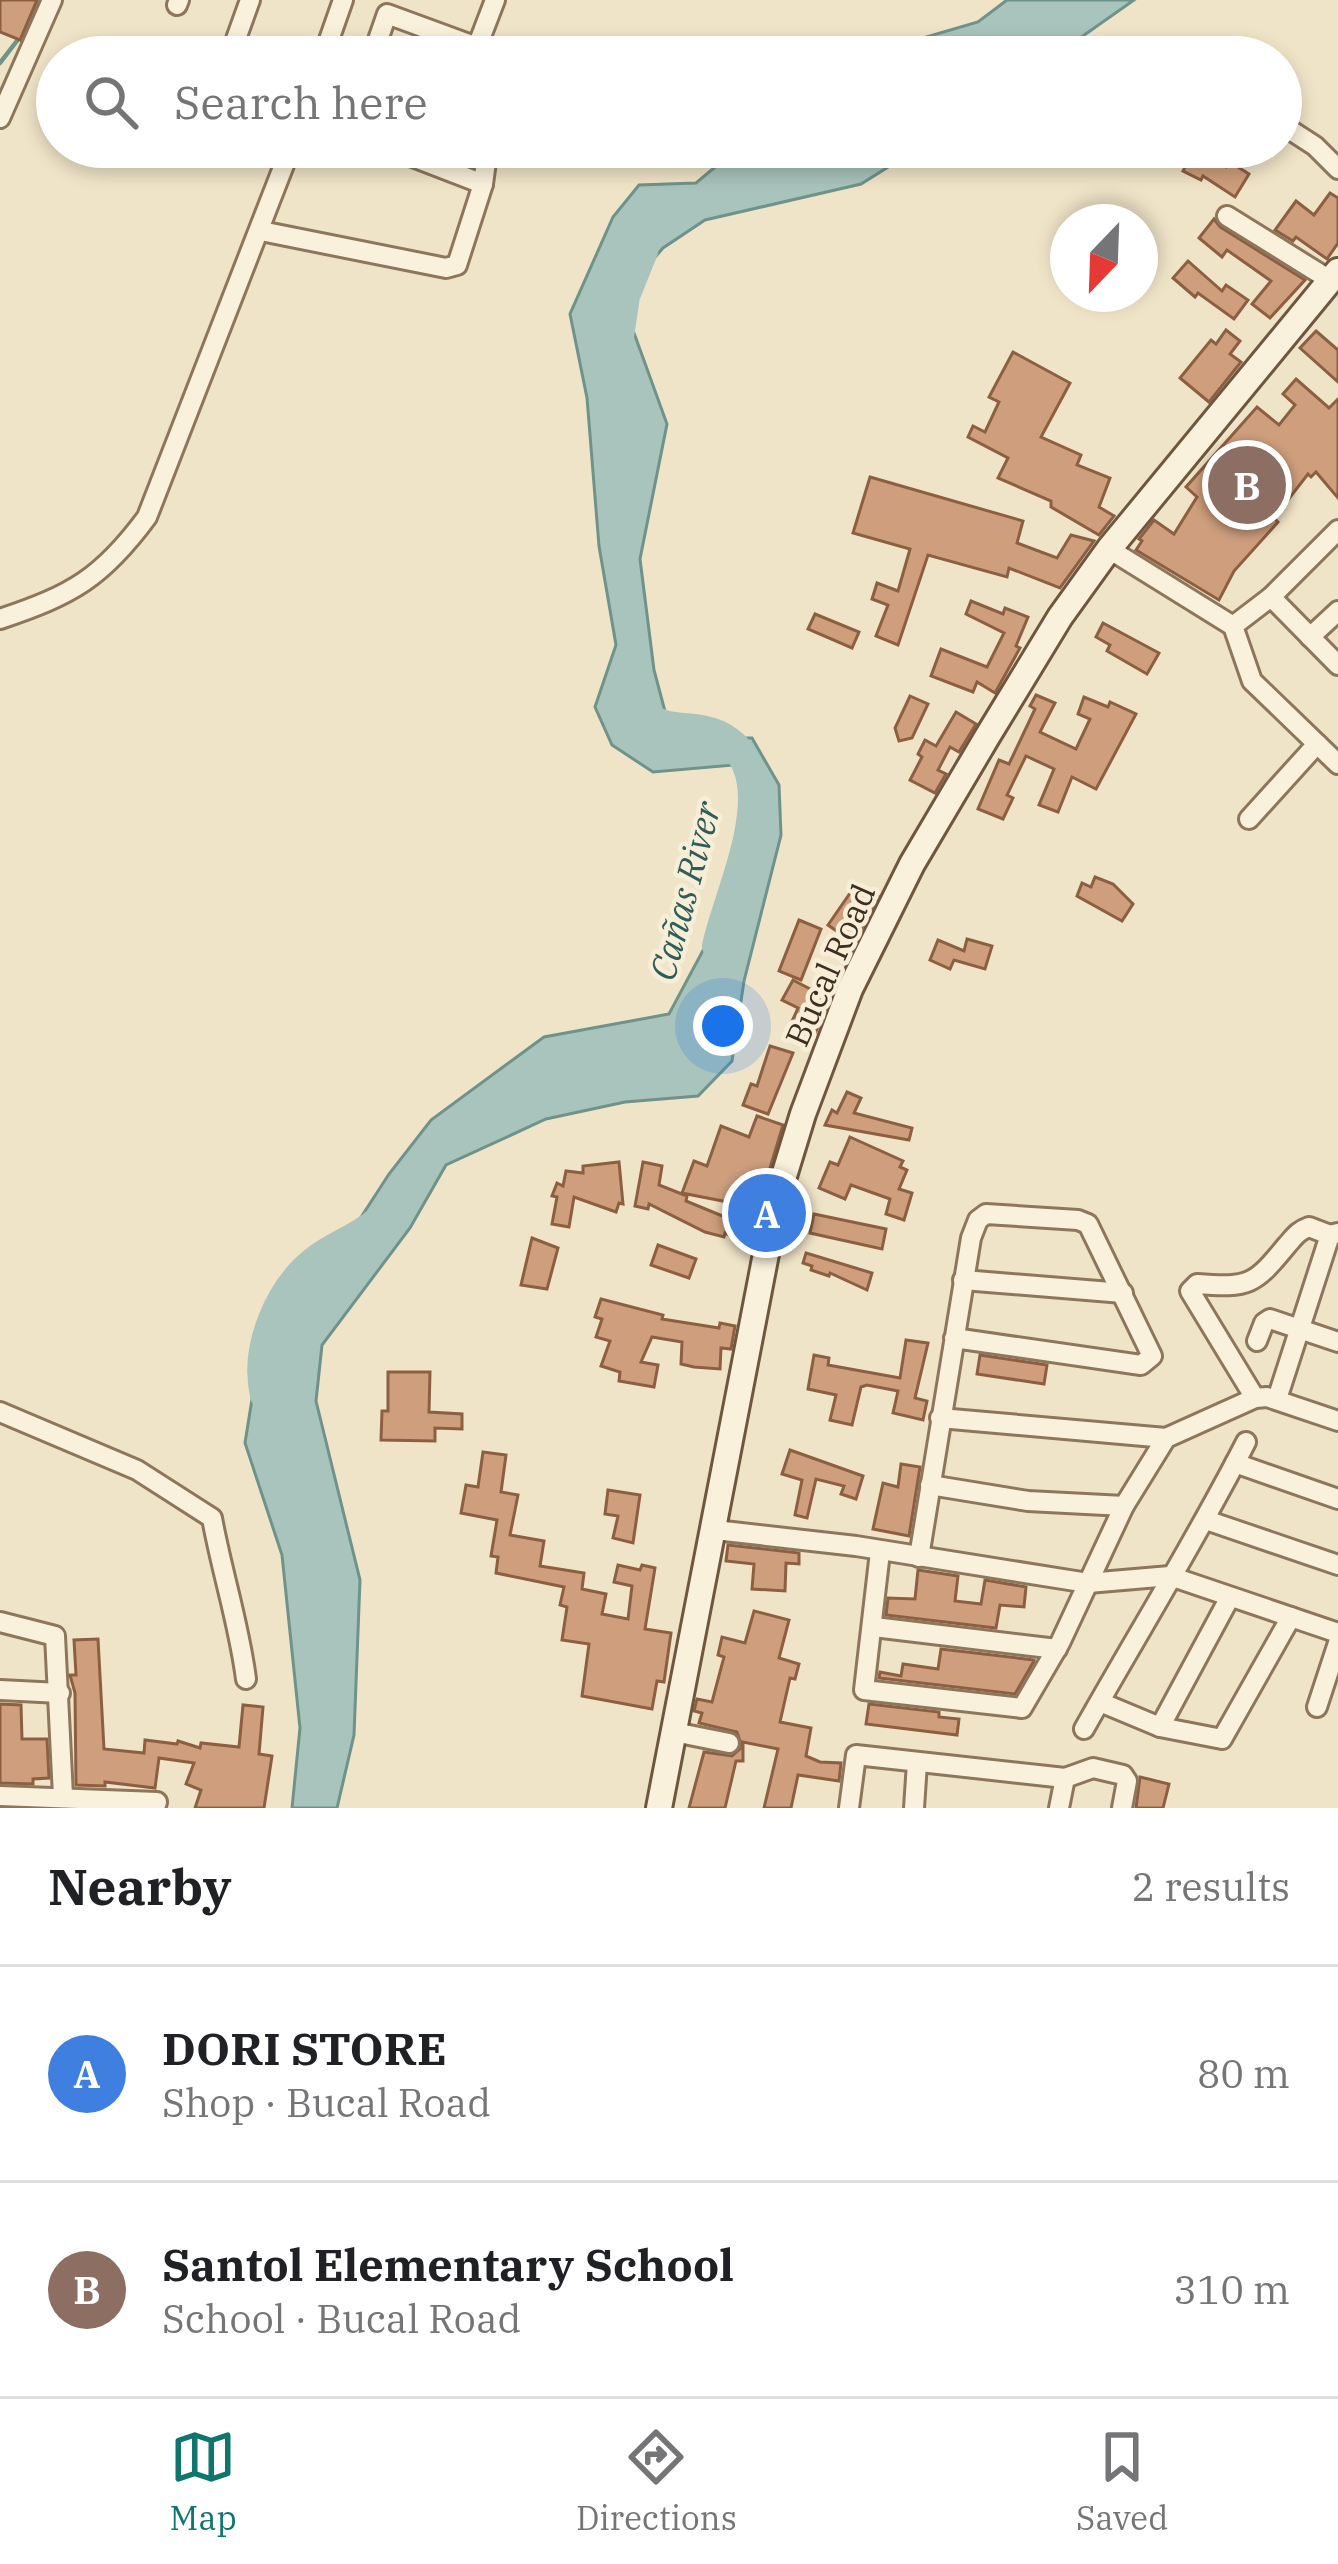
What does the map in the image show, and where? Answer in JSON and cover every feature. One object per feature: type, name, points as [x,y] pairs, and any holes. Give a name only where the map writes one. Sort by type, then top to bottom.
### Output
[{"type":"street","points":[[36,36],[52,0]]},
{"type":"street","points":[[237,36],[250,0]]},
{"type":"street","points":[[330,36],[343,0]]},
{"type":"street","points":[[483,36],[495,0]]},
{"type":"street","points":[[379,36],[387,14],[440,36]]},
{"type":"street","points":[[0,118],[36,36]]},
{"type":"street","points":[[1302,138],[1338,169]]},
{"type":"street","points":[[0,619],[80,587],[118,557],[147,517],[284,168]]},
{"type":"street","points":[[441,168],[483,184]]},
{"type":"street","points":[[261,232],[446,268],[457,265],[485,168]]},
{"type":"street","points":[[1227,216],[1334,276]]},
{"type":"street","name":"Bucal Road","points":[[659,1808],[776,1202],[850,989],[912,864],[1060,617],[1109,549],[1334,276]]},
{"type":"street","points":[[1233,626],[1271,597],[1338,530]]},
{"type":"street","points":[[1109,549],[1233,626],[1252,681],[1338,764]]},
{"type":"street","points":[[1271,597],[1338,665]]},
{"type":"street","points":[[1310,637],[1338,610]]},
{"type":"street","points":[[1249,819],[1317,744]]},
{"type":"street","points":[[919,1557],[940,1418],[970,1238],[978,1220],[986,1214],[1078,1220],[1088,1225],[1152,1356],[1141,1365],[954,1338]]},
{"type":"street","points":[[1256,1398],[1190,1291],[1197,1284],[1246,1285],[1258,1278],[1300,1229],[1309,1226],[1334,1234],[1277,1399]]},
{"type":"street","points":[[963,1280],[1123,1292]]},
{"type":"street","points":[[1257,1341],[1270,1319],[1338,1342]]},
{"type":"street","points":[[940,1418],[1166,1438],[1256,1398],[1277,1399],[1338,1421]]},
{"type":"street","points":[[0,1412],[137,1469],[212,1519],[226,1592],[239,1624],[247,1679]]},
{"type":"street","points":[[880,1552],[864,1690],[1022,1708],[1057,1649],[1124,1506],[1166,1438]]},
{"type":"street","points":[[1084,1730],[1246,1442]]},
{"type":"street","points":[[1235,1463],[1338,1499]]},
{"type":"street","points":[[930,1485],[1028,1501],[1124,1506]]},
{"type":"street","points":[[1206,1520],[1338,1565]]},
{"type":"street","points":[[715,1530],[1088,1583],[1170,1576],[1338,1634]]},
{"type":"street","points":[[1160,1727],[1230,1597]]},
{"type":"street","points":[[1100,1702],[1160,1727],[1222,1739],[1291,1617]]},
{"type":"street","points":[[0,1622],[55,1636],[63,1796]]},
{"type":"street","points":[[874,1627],[1057,1649]]},
{"type":"street","points":[[1317,1707],[1338,1643]]},
{"type":"street","points":[[0,1690],[60,1693]]},
{"type":"street","points":[[674,1732],[729,1743]]},
{"type":"street","points":[[850,1808],[855,1755],[1065,1778],[1093,1768],[1123,1775],[1122,1808]]},
{"type":"street","points":[[914,1808],[917,1763]]},
{"type":"street","points":[[1060,1808],[1065,1778]]},
{"type":"street","points":[[0,1796],[158,1802],[155,1808]]},
{"type":"water","points":[[1007,0],[1134,0],[1083,36],[930,36],[978,22]]},
{"type":"water","points":[[714,168],[887,168],[861,184],[705,220],[663,248],[621,297],[667,424],[640,559],[654,670],[667,719],[702,738],[752,738],[779,785],[781,835],[744,981],[732,1061],[698,1096],[625,1102],[546,1119],[446,1165],[410,1228],[322,1345],[316,1401],[360,1580],[354,1735],[337,1808],[292,1808],[300,1728],[282,1555],[245,1443],[257,1368],[276,1321],[303,1278],[343,1245],[431,1120],[544,1037],[669,1014],[753,857],[744,788],[733,765],[653,772],[612,745],[595,707],[616,645],[599,546],[587,398],[570,314],[613,217],[639,185],[696,183]]},
{"type":"building","points":[[0,0],[37,0],[20,40],[0,32]]},
{"type":"building","points":[[1240,168],[1249,174],[1235,197],[1203,176],[1201,180],[1183,171]]},
{"type":"building","points":[[1330,193],[1338,198],[1338,243],[1327,259],[1296,237],[1293,241],[1275,230],[1296,201],[1314,215]]},
{"type":"building","points":[[1214,219],[1305,280],[1270,318],[1252,304],[1271,281],[1227,250],[1222,257],[1199,238]]},
{"type":"building","points":[[1188,261],[1222,291],[1226,285],[1248,300],[1234,319],[1173,278]]},
{"type":"building","points":[[1226,330],[1240,341],[1230,354],[1241,362],[1209,402],[1180,378],[1211,340],[1216,344]]},
{"type":"building","points":[[1316,331],[1338,350],[1338,382],[1300,348]]},
{"type":"building","points":[[1013,352],[1070,383],[1041,437],[1081,455],[1077,465],[1110,478],[1099,507],[1114,516],[1099,535],[1051,507],[1051,501],[998,478],[1008,458],[968,437],[973,426],[985,432],[999,402],[989,397]]},
{"type":"building","points":[[1296,379],[1329,408],[1338,399],[1338,498],[1316,472],[1311,477],[1308,474],[1274,518],[1278,522],[1234,571],[1219,600],[1136,550],[1154,520],[1174,534],[1197,497],[1186,487],[1257,407],[1279,425],[1295,405],[1283,394]]},
{"type":"building","points":[[870,477],[1023,521],[1017,543],[1057,558],[1071,535],[1094,541],[1060,588],[1009,568],[1007,577],[928,555],[898,645],[876,636],[888,605],[872,599],[877,583],[898,591],[910,549],[853,533]]},
{"type":"building","points":[[971,601],[1003,614],[1005,608],[1028,617],[1016,646],[1020,648],[995,693],[977,682],[973,692],[931,676],[941,649],[987,667],[1004,633],[966,614]]},
{"type":"building","points":[[815,614],[859,632],[852,648],[808,629]]},
{"type":"building","points":[[1103,623],[1159,653],[1147,674],[1107,651],[1110,645],[1096,637]]},
{"type":"building","points":[[1036,695],[1055,703],[1040,732],[1076,749],[1090,719],[1078,714],[1084,697],[1136,714],[1096,789],[1072,777],[1058,812],[1039,805],[1054,769],[1026,756],[1007,795],[1013,798],[1003,819],[978,809],[999,760],[1009,764],[1035,709],[1030,706]]},
{"type":"building","points":[[910,696],[928,704],[912,738],[899,741],[895,728]]},
{"type":"building","points":[[956,712],[976,724],[959,752],[950,747],[938,770],[946,774],[935,793],[910,780],[925,740],[936,746]]},
{"type":"building","points":[[1095,877],[1113,884],[1133,904],[1122,921],[1077,896],[1082,883],[1091,887]]},
{"type":"building","points":[[857,883],[878,896],[854,943],[828,925]]},
{"type":"building","points":[[799,920],[821,929],[801,980],[779,971]]},
{"type":"building","points":[[967,939],[992,946],[985,969],[954,960],[950,969],[930,960],[938,940],[964,951]]},
{"type":"building","points":[[793,980],[829,999],[813,1039],[789,1028],[798,1008],[782,1000]]},
{"type":"building","points":[[770,1046],[793,1053],[768,1114],[743,1105],[751,1084],[757,1086]]},
{"type":"building","points":[[847,1092],[861,1098],[854,1113],[912,1128],[909,1140],[825,1125]]},
{"type":"building","points":[[757,1116],[783,1125],[758,1208],[682,1193],[694,1161],[707,1166],[721,1126],[749,1137]]},
{"type":"building","points":[[850,1137],[903,1161],[900,1167],[907,1170],[899,1189],[912,1193],[904,1220],[886,1214],[890,1199],[851,1185],[845,1199],[819,1188],[830,1162],[838,1165]]},
{"type":"building","points":[[619,1162],[623,1204],[619,1203],[616,1212],[574,1197],[569,1227],[552,1224],[557,1197],[552,1196],[557,1183],[563,1186],[566,1171],[583,1173],[583,1166]]},
{"type":"building","points":[[643,1162],[662,1166],[659,1185],[754,1229],[751,1244],[725,1233],[724,1237],[705,1232],[649,1204],[648,1209],[635,1206]]},
{"type":"building","points":[[814,1214],[886,1229],[882,1249],[810,1233]]},
{"type":"building","points":[[532,1238],[558,1248],[547,1289],[521,1285]]},
{"type":"building","points":[[658,1245],[696,1259],[689,1278],[651,1265]]},
{"type":"building","points":[[806,1253],[872,1273],[867,1290],[811,1270],[812,1266],[803,1263]]},
{"type":"building","points":[[601,1299],[663,1315],[662,1319],[735,1326],[731,1349],[721,1348],[720,1369],[694,1367],[681,1364],[682,1342],[652,1337],[641,1362],[658,1365],[654,1387],[619,1381],[620,1372],[601,1366],[610,1341],[596,1337],[602,1319],[595,1317]]},
{"type":"building","points":[[906,1340],[928,1343],[915,1398],[927,1401],[923,1420],[893,1413],[898,1391],[867,1385],[861,1387],[852,1425],[830,1420],[836,1395],[808,1389],[814,1355],[829,1358],[828,1365],[900,1378]]},
{"type":"building","points":[[980,1355],[1047,1365],[1044,1384],[977,1374]]},
{"type":"building","points":[[388,1372],[430,1372],[429,1412],[462,1414],[462,1429],[435,1428],[435,1441],[381,1440],[382,1411],[388,1411]]},
{"type":"building","points":[[790,1450],[863,1476],[856,1499],[841,1494],[844,1486],[816,1479],[807,1518],[795,1515],[802,1480],[782,1474]]},
{"type":"building","points":[[483,1452],[506,1455],[501,1492],[518,1495],[510,1535],[544,1541],[540,1566],[584,1573],[582,1589],[606,1594],[602,1614],[628,1619],[632,1586],[614,1582],[618,1565],[655,1568],[645,1629],[671,1633],[664,1682],[657,1681],[652,1709],[582,1696],[589,1644],[562,1640],[567,1607],[560,1605],[564,1587],[496,1573],[498,1557],[491,1556],[497,1520],[461,1513],[466,1485],[478,1487]]},
{"type":"building","points":[[901,1464],[920,1467],[909,1536],[873,1529],[883,1483],[898,1487]]},
{"type":"building","points":[[608,1490],[640,1495],[633,1543],[613,1538],[618,1516],[605,1514]]},
{"type":"building","points":[[728,1545],[799,1553],[799,1564],[786,1563],[785,1591],[752,1589],[754,1564],[726,1561]]},
{"type":"building","points":[[918,1570],[958,1576],[955,1601],[981,1604],[985,1580],[1026,1587],[1024,1607],[1000,1605],[996,1628],[886,1615],[888,1598],[915,1599]]},
{"type":"building","points":[[754,1611],[789,1620],[779,1658],[799,1664],[795,1679],[790,1678],[780,1722],[811,1728],[806,1756],[841,1763],[839,1781],[798,1775],[791,1808],[764,1808],[778,1749],[743,1742],[743,1761],[736,1761],[725,1808],[689,1808],[704,1752],[732,1756],[742,1747],[737,1732],[699,1723],[702,1713],[694,1711],[697,1699],[712,1702],[724,1657],[718,1655],[722,1637],[745,1643]]},
{"type":"building","points":[[98,1639],[104,1749],[144,1753],[145,1740],[178,1741],[200,1748],[201,1743],[239,1747],[243,1705],[263,1707],[259,1754],[272,1756],[264,1808],[195,1808],[201,1790],[186,1784],[194,1763],[159,1758],[155,1788],[105,1782],[105,1786],[76,1785],[75,1693],[70,1675],[76,1675],[74,1640]]},
{"type":"building","points":[[941,1649],[1034,1661],[1015,1694],[879,1678],[880,1672],[901,1676],[903,1664],[938,1669]]},
{"type":"building","points":[[0,1704],[21,1705],[22,1739],[47,1739],[49,1778],[33,1779],[33,1784],[0,1783]]},
{"type":"building","points":[[869,1704],[939,1712],[939,1717],[959,1719],[957,1735],[866,1724]]},
{"type":"building","points":[[1140,1777],[1169,1784],[1163,1808],[1136,1808]]},
{"type":"waterway","points":[[0,63],[40,0]]},
{"type":"waterway","name":"Cañas River","points":[[618,343],[625,296],[643,251]]},
{"type":"waterway","name":"Cañas River","points":[[645,716],[663,725],[718,735],[739,752],[750,775],[749,833],[717,946]]},
{"type":"waterway","name":"Cañas River","points":[[265,1395],[263,1358],[281,1302],[319,1258],[376,1223]]},
{"type":"place","name":"Santol Elementary School","points":[[1247,485]]},
{"type":"place","name":"DORI STORE","points":[[767,1213]]}]
